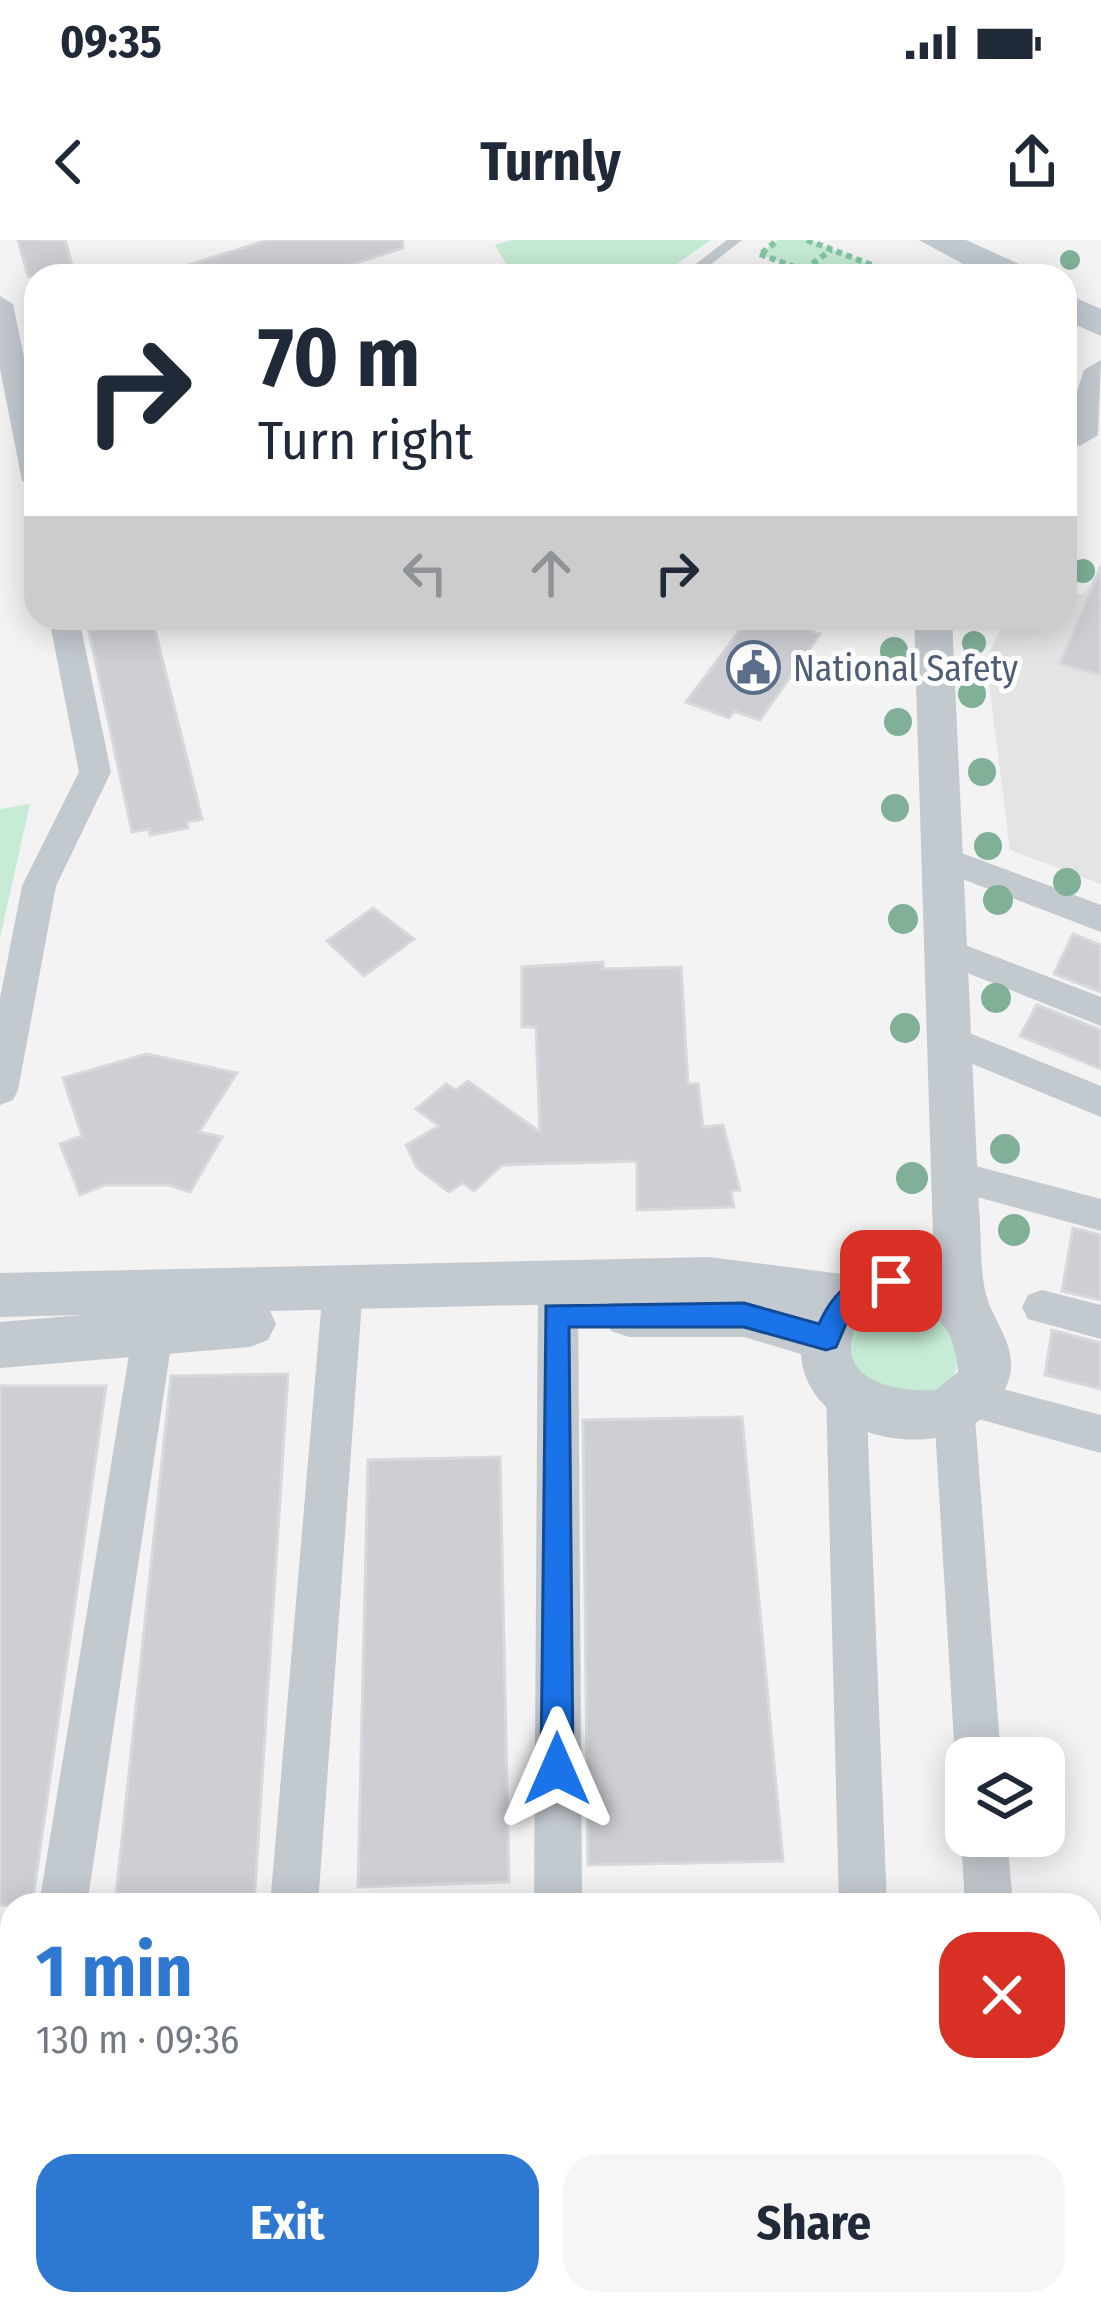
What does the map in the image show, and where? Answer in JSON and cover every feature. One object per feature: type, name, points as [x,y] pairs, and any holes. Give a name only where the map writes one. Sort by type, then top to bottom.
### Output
[{"type":"main road","points":[[974,253],[1010,264]]},
{"type":"street","points":[[0,304],[24,422]]},
{"type":"street","points":[[1082,433],[1101,370]]},
{"type":"street","points":[[0,1090],[39,886],[95,772],[66,630]]},
{"type":"street","points":[[933,630],[947,1038],[963,1308]]},
{"type":"street","points":[[940,857],[1101,920]]},
{"type":"street","points":[[944,950],[1101,1012]]},
{"type":"street","points":[[947,1038],[1101,1102]]},
{"type":"street","points":[[954,1192],[1101,1215]]},
{"type":"street","points":[[904,1281],[954,1192]]},
{"type":"street","points":[[0,1345],[156,1312],[556,1298],[744,1315],[837,1317],[878,1282],[904,1281],[946,1294],[976,1325],[985,1363],[962,1404],[977,1737]]},
{"type":"street","points":[[0,1295],[156,1312]]},
{"type":"street","points":[[556,1298],[558,1893]]},
{"type":"street","points":[[295,1893],[343,1302]]},
{"type":"street","points":[[1042,1307],[1101,1322]]},
{"type":"street","points":[[65,1893],[156,1312]]},
{"type":"street","points":[[837,1317],[834,1374],[846,1391],[886,1415],[909,1420],[962,1404],[1101,1434]]},
{"type":"street","points":[[846,1391],[863,1893]]},
{"type":"street","points":[[985,1857],[987,1893]]},
{"type":"lane","points":[[703,264],[734,240]]},
{"type":"path","points":[[778,240],[760,254],[785,264]]},
{"type":"path","points":[[807,240],[864,264]]},
{"type":"path","points":[[812,264],[831,249]]},
{"type":"shaded area","points":[[1101,569],[1101,884],[1010,850],[986,659],[1000,630],[1077,630],[1077,594],[1082,595]]},
{"type":"green space","points":[[511,240],[711,240],[677,264],[506,264],[495,245]]},
{"type":"green space","points":[[778,240],[809,240],[871,264],[784,264],[759,254]]},
{"type":"green space","points":[[30,804],[0,938],[0,809]]},
{"type":"green space","points":[[909,1300],[953,1328],[955,1343],[955,1373],[945,1386],[921,1401],[851,1372],[846,1327],[871,1304]]},
{"type":"building","points":[[18,240],[65,240],[72,264],[25,264]]},
{"type":"building","points":[[268,240],[402,240],[403,248],[353,264],[192,264]]},
{"type":"building","points":[[1101,566],[1101,675],[1060,664]]},
{"type":"building","points":[[155,630],[202,819],[187,822],[188,828],[150,835],[149,829],[132,832],[89,631]]},
{"type":"building","name":"National Safety","points":[[740,630],[820,634],[760,720],[734,711],[729,718],[686,702]]},
{"type":"building","points":[[373,908],[414,939],[364,976],[327,941]]},
{"type":"building","points":[[1073,934],[1101,945],[1101,992],[1054,974]]},
{"type":"building","points":[[603,962],[603,969],[681,967],[688,1084],[698,1084],[703,1127],[723,1125],[740,1190],[731,1191],[734,1207],[637,1210],[637,1161],[502,1165],[474,1191],[463,1183],[449,1192],[417,1168],[406,1145],[439,1126],[416,1109],[446,1084],[456,1090],[468,1081],[540,1132],[536,1027],[522,1027],[522,967]]},
{"type":"building","points":[[1037,1005],[1101,1030],[1101,1069],[1020,1036]]},
{"type":"building","points":[[146,1054],[237,1073],[199,1132],[222,1137],[190,1192],[169,1185],[104,1185],[80,1195],[60,1144],[82,1136],[63,1078]]},
{"type":"building","points":[[1073,1228],[1101,1235],[1101,1300],[1062,1291]]},
{"type":"building","points":[[1052,1330],[1101,1343],[1101,1389],[1045,1375]]},
{"type":"building","points":[[288,1374],[255,1893],[116,1893],[171,1376]]},
{"type":"building","points":[[0,1386],[106,1386],[34,1893],[0,1893]]},
{"type":"building","points":[[742,1417],[783,1861],[588,1865],[583,1420]]},
{"type":"building","points":[[500,1457],[509,1882],[358,1887],[368,1460]]},
{"type":"place","name":"National Safety","points":[[754,668]]},
{"type":"route","points":[[557,1769],[555,1315],[744,1315],[826,1338],[842,1302],[866,1286],[891,1281]]}]
